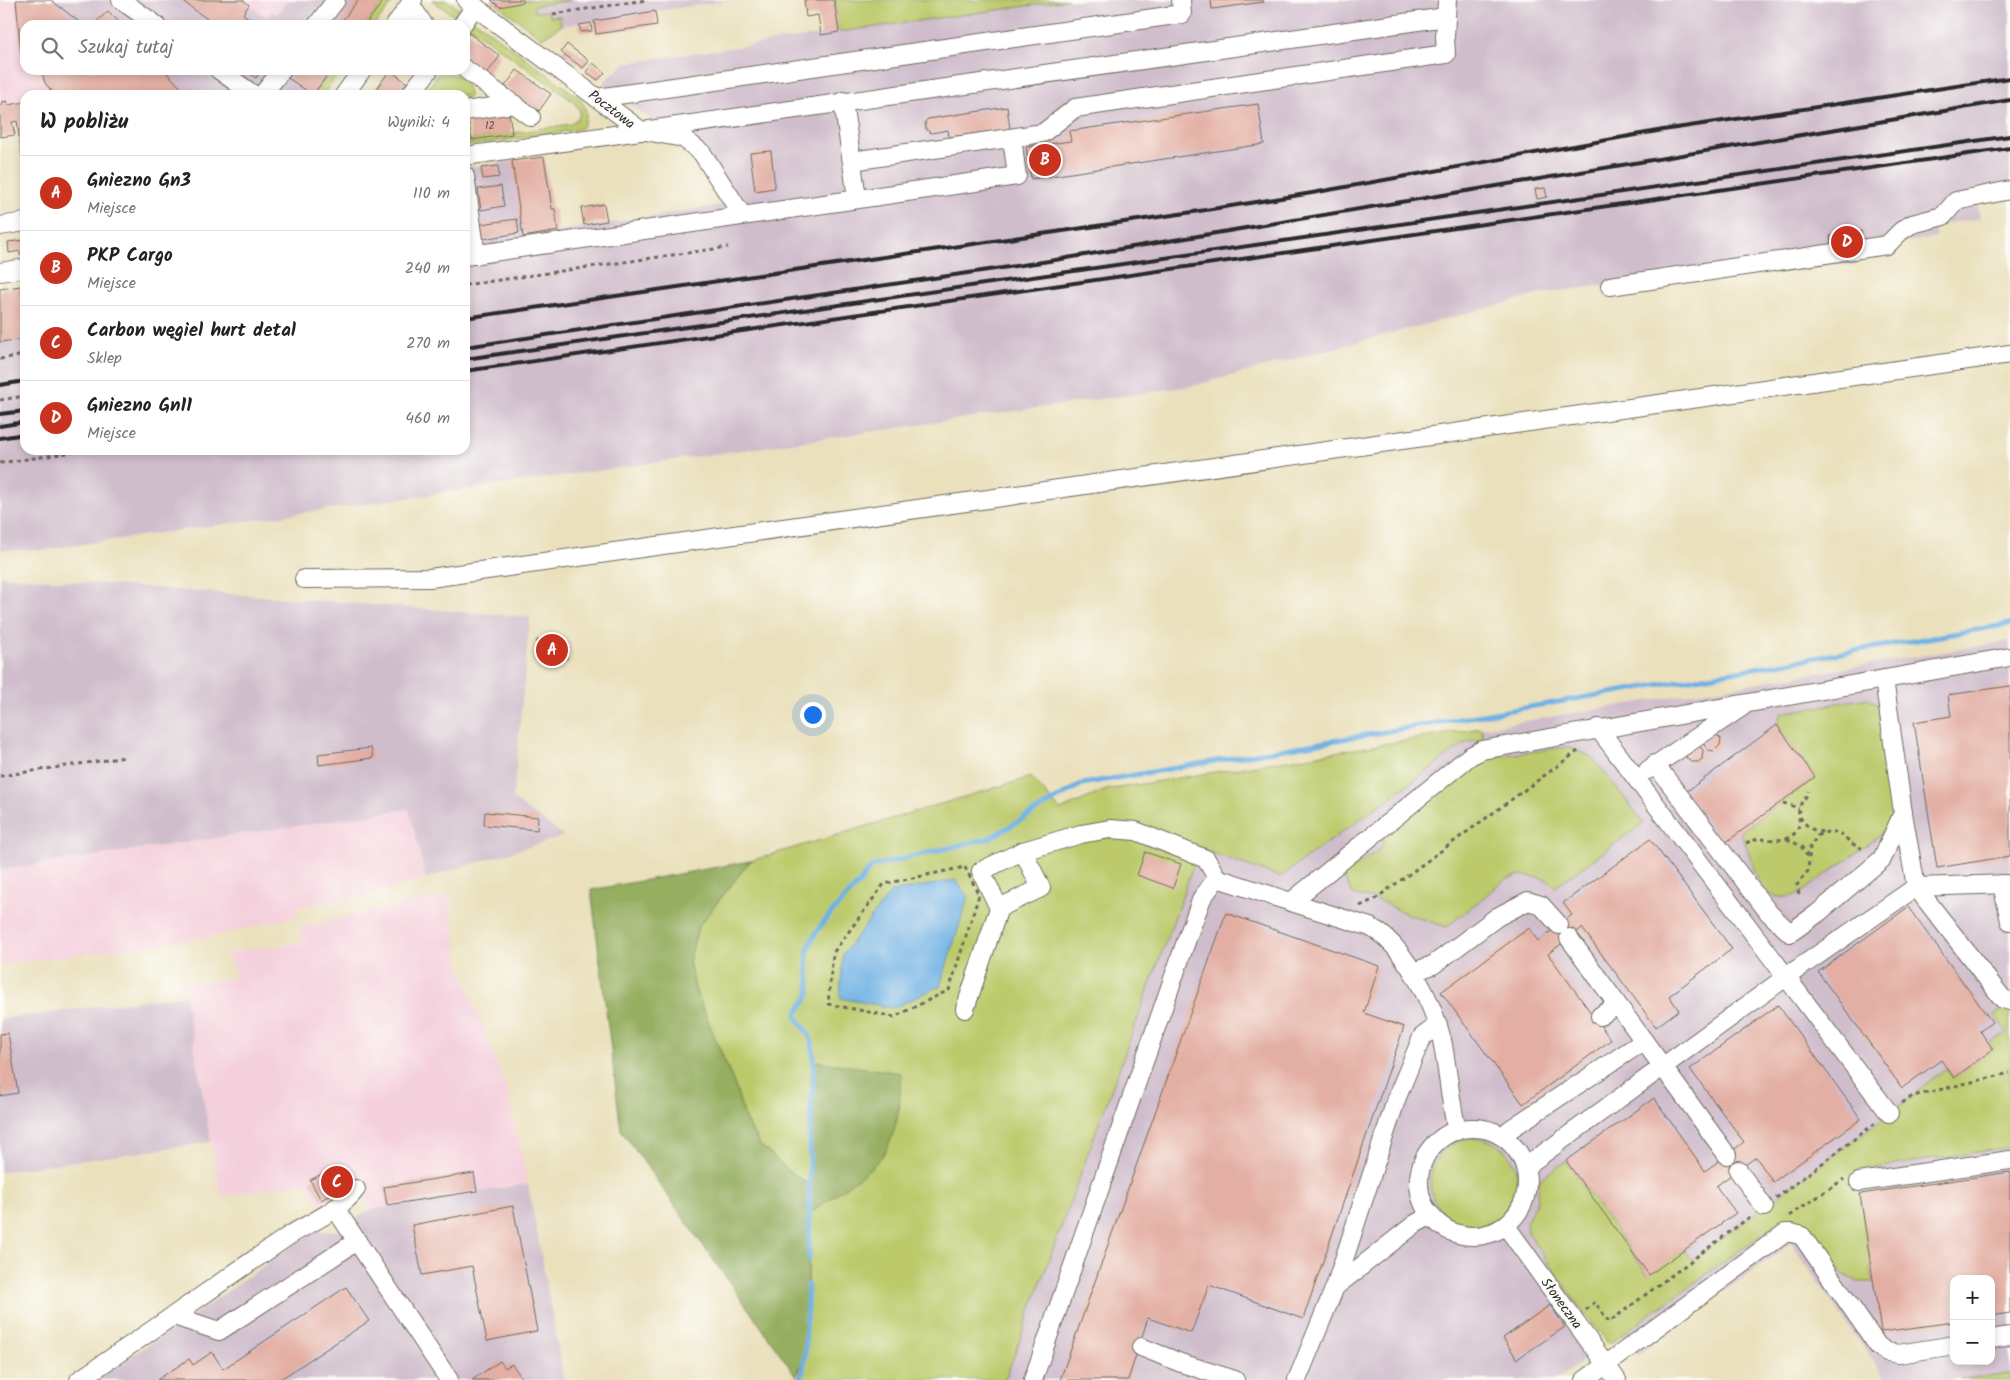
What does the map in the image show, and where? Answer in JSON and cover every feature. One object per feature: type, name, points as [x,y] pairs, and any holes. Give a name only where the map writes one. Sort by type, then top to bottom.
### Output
[{"type":"street","points":[[121,0],[149,20]]},
{"type":"street","points":[[321,20],[336,0]]},
{"type":"street","points":[[597,98],[1182,14],[1181,0]]},
{"type":"street","points":[[398,20],[411,2],[421,20]]},
{"type":"street","points":[[464,20],[471,3]]},
{"type":"street","name":"Pocztowa","points":[[471,3],[640,130]]},
{"type":"street","points":[[640,130],[1446,9],[1446,54],[1076,108],[1043,133],[852,161]]},
{"type":"street","points":[[470,73],[531,117]]},
{"type":"street","points":[[226,75],[247,90]]},
{"type":"street","points":[[266,90],[278,75]]},
{"type":"street","points":[[348,90],[358,75]]},
{"type":"street","points":[[414,90],[425,75]]},
{"type":"street","points":[[843,101],[857,198]]},
{"type":"street","points":[[470,110],[514,104]]},
{"type":"street","points":[[640,130],[683,138],[702,154],[742,215]]},
{"type":"street","name":"Pocztowa","points":[[470,155],[640,130]]},
{"type":"street","points":[[470,256],[1017,176],[1012,138]]},
{"type":"street","points":[[1610,286],[1887,245],[1901,231],[1912,224],[1943,216],[1956,200],[2010,190]]},
{"type":"street","points":[[0,226],[20,223]]},
{"type":"street","points":[[1,271],[20,269]]},
{"type":"street","points":[[304,579],[430,578],[2010,354]]},
{"type":"street","points":[[1291,902],[1470,756],[1482,750],[1598,728],[2010,657]]},
{"type":"street","points":[[1884,679],[1903,813],[1916,887],[2003,999],[2010,1001]]},
{"type":"street","points":[[1636,779],[1655,764],[1749,702]]},
{"type":"street","points":[[1598,728],[1889,1113]]},
{"type":"street","points":[[1655,764],[1769,913],[1790,933],[1818,913],[1882,859],[1903,813]]},
{"type":"street","points":[[1000,908],[981,871],[1023,851],[1081,834],[1110,829],[1136,832],[1206,859],[1217,878],[1339,916],[1382,932],[1394,945],[1413,972],[1438,1025],[1457,1131]]},
{"type":"street","points":[[965,1009],[1000,908],[1041,888],[1023,851]]},
{"type":"street","points":[[1033,1380],[1189,933],[1202,898],[1217,878]]},
{"type":"street","points":[[1525,1167],[1786,977],[1916,887],[2006,884],[2010,922]]},
{"type":"street","points":[[1413,972],[1433,965],[1497,917],[1528,901],[1541,905],[1564,932],[1727,1155]]},
{"type":"street","points":[[1600,1016],[1618,1005]]},
{"type":"street","points":[[1297,1380],[1335,1287],[1397,1097],[1422,1037],[1438,1025]]},
{"type":"street","points":[[1502,1136],[1520,1122],[1644,1041]]},
{"type":"street","points":[[1479,1128],[1502,1136],[1517,1150],[1525,1167],[1528,1180],[1525,1199],[1516,1216],[1506,1226],[1493,1233],[1463,1236],[1449,1231],[1431,1216],[1421,1197],[1419,1182],[1421,1167],[1428,1153],[1438,1142],[1457,1131],[1479,1128]]},
{"type":"street","points":[[1858,1182],[2010,1160]]},
{"type":"street","points":[[1738,1170],[1764,1207]]},
{"type":"street","points":[[79,1380],[289,1236],[335,1208],[351,1196],[356,1189]]},
{"type":"street","points":[[335,1208],[449,1380]]},
{"type":"street","points":[[1335,1287],[1415,1224],[1431,1216]]},
{"type":"street","name":"Słoneczna","points":[[1506,1226],[1617,1380]]},
{"type":"street","points":[[1585,1380],[1785,1233],[1802,1236],[1878,1346],[1887,1352],[1899,1354],[1950,1346]]},
{"type":"street","points":[[174,1316],[219,1331],[357,1242]]},
{"type":"street","points":[[1995,1338],[2010,1336]]},
{"type":"street","points":[[1142,1347],[1181,1363],[1234,1380]]},
{"type":"path","points":[[553,14],[646,0]]},
{"type":"path","points":[[470,284],[728,247]]},
{"type":"path","points":[[0,359],[20,357]]},
{"type":"path","points":[[0,400],[20,397]]},
{"type":"path","points":[[0,463],[54,455]]},
{"type":"path","points":[[1339,916],[1375,899],[1578,751]]},
{"type":"path","points":[[0,776],[126,757]]},
{"type":"path","points":[[1746,842],[1760,839],[1772,841],[1786,839],[1793,834],[1798,828],[1799,808],[1808,791]]},
{"type":"path","points":[[1783,803],[1799,808]]},
{"type":"path","points":[[1800,816],[1812,830],[1841,833],[1851,843],[1862,848]]},
{"type":"path","points":[[1799,894],[1797,885],[1808,871],[1810,847],[1814,839],[1825,832]]},
{"type":"path","points":[[1786,839],[1801,846],[1810,862]]},
{"type":"path","points":[[965,867],[979,895],[949,990],[894,1017],[828,1004],[833,953],[884,884],[965,867]]},
{"type":"path","points":[[1583,1312],[1595,1302],[1609,1322],[1913,1096],[2010,1073]]},
{"type":"shaded area","points":[[0,0],[51,0],[77,20],[20,20],[20,75],[137,75],[152,90],[20,90],[20,137],[18,122],[0,124]]},
{"type":"shaded area","points":[[51,0],[181,0],[209,20],[77,20]]},
{"type":"shaded area","points":[[181,0],[288,0],[277,14],[254,20],[224,20]]},
{"type":"shaded area","points":[[288,0],[394,0],[379,20],[238,20],[249,5],[267,17],[272,11],[277,14]]},
{"type":"shaded area","points":[[539,0],[731,0],[561,26],[542,38],[524,2]]},
{"type":"shaded area","points":[[834,0],[2010,0],[2010,194],[1977,199],[1980,219],[1934,225],[1936,238],[1540,294],[1192,386],[42,550],[0,550],[0,342],[20,340],[20,455],[470,455],[470,167],[512,161],[523,237],[728,204],[698,155],[602,83],[626,63],[839,32]]},
{"type":"shaded area","points":[[137,75],[337,75],[327,90],[152,90]]},
{"type":"shaded area","points":[[0,576],[530,617],[513,799],[564,836],[426,878],[409,809],[0,870]]},
{"type":"shaded area","points":[[2010,641],[2010,1380],[1886,1380],[1791,1243],[1637,1355],[1622,1335],[1609,1344],[1586,1314],[1564,1323],[1589,1356],[1557,1380],[796,1380],[796,1376],[621,1130],[591,890],[750,861],[1031,777],[1060,810],[1106,790]]},
{"type":"shaded area","points":[[410,808],[426,878],[374,894],[296,908],[297,916],[210,937],[0,965],[0,870]]},
{"type":"shaded area","points":[[449,894],[459,964],[506,1086],[528,1184],[370,1210],[367,1197],[349,1188],[320,1204],[305,1182],[221,1197],[183,984],[235,978],[233,964],[229,964],[228,952],[301,943],[299,928]]},
{"type":"shaded area","points":[[185,995],[211,1142],[0,1172],[0,1019]]},
{"type":"shaded area","points":[[528,1184],[564,1380],[95,1380],[186,1320],[314,1231],[335,1231],[354,1222],[354,1219],[370,1210]]},
{"type":"green space","points":[[384,0],[394,0],[379,20],[369,20]]},
{"type":"green space","points":[[432,0],[447,0],[578,97],[586,112],[581,128],[470,145],[470,140],[571,124],[579,117],[580,111],[574,102],[470,27],[470,20],[460,20]]},
{"type":"green space","points":[[491,0],[573,0],[533,6],[535,12],[548,11],[550,17],[560,16],[561,26],[542,38]]},
{"type":"green space","points":[[834,0],[1068,0],[839,32]]},
{"type":"green space","points":[[327,75],[337,75],[327,90],[317,90]]},
{"type":"green space","points":[[437,75],[455,75],[461,79],[468,90],[427,90]]},
{"type":"green space","points":[[1868,698],[1878,705],[1894,805],[1889,822],[1878,837],[1799,894],[1784,897],[1773,895],[1765,889],[1759,880],[1740,833],[1815,777],[1777,725],[1782,713]]},
{"type":"green space","points":[[1481,728],[1484,738],[1467,742],[1280,877],[1133,825],[1095,837],[1135,839],[1195,862],[1005,1380],[799,1380],[808,1285],[810,1213],[875,1163],[885,1150],[900,1105],[814,1061],[810,1136],[810,1185],[789,1171],[760,1145],[746,1121],[735,1086],[696,992],[689,962],[698,927],[750,861],[1031,777],[1060,810],[1106,790]]},
{"type":"green space","points":[[1568,747],[1592,757],[1644,823],[1555,887],[1546,879],[1521,875],[1506,879],[1447,927],[1407,914],[1375,899],[1353,895],[1343,876],[1380,849],[1383,842],[1382,832],[1482,760],[1491,757]]},
{"type":"green space","points":[[750,861],[698,927],[689,962],[696,992],[735,1086],[746,1121],[760,1145],[789,1171],[809,1185],[814,1061],[901,1073],[896,1122],[889,1145],[883,1155],[859,1177],[810,1213],[805,1356],[796,1376],[621,1130],[591,890]]},
{"type":"green space","points":[[2003,1008],[2010,1008],[2010,1147],[1857,1171],[1873,1282],[1858,1282],[1843,1274],[1808,1228],[1796,1223],[1778,1223],[1609,1344],[1583,1312],[1527,1232],[1526,1223],[1537,1200],[1540,1179],[1566,1161],[1648,1275],[1684,1250],[1692,1260],[1913,1096],[1917,1095],[1916,1092],[1946,1068],[1954,1078],[1993,1049],[1989,1044],[2007,1032],[1994,1015]]},
{"type":"green space","points":[[1474,1138],[1491,1142],[1505,1151],[1514,1165],[1518,1182],[1514,1199],[1505,1213],[1491,1222],[1474,1226],[1457,1222],[1443,1213],[1434,1199],[1430,1182],[1434,1165],[1443,1151],[1457,1142]]},
{"type":"green space","points":[[2010,1373],[2010,1380],[1960,1380]]},
{"type":"water","points":[[956,880],[968,898],[940,986],[893,1008],[840,998],[843,954],[891,892]]},
{"type":"building","points":[[16,0],[51,0],[77,20],[20,20],[20,42]]},
{"type":"building","points":[[181,0],[243,0],[249,5],[243,14],[252,20],[208,20]]},
{"type":"building","points":[[358,0],[384,0],[369,20],[343,20]]},
{"type":"building","points":[[491,0],[523,0],[524,2],[500,7]]},
{"type":"building","points":[[804,0],[834,0],[839,32],[821,35],[818,15],[806,17]]},
{"type":"building","points":[[1211,0],[1263,0],[1264,2],[1212,9]]},
{"type":"building","points":[[108,11],[117,20],[98,20]]},
{"type":"building","points":[[655,11],[657,25],[596,34],[594,21]]},
{"type":"building","points":[[591,23],[592,31],[581,32],[579,25]]},
{"type":"building","points":[[470,34],[500,56],[486,75],[470,64]]},
{"type":"building","points":[[567,44],[589,61],[583,68],[561,52]]},
{"type":"building","points":[[593,63],[605,73],[598,80],[586,72]]},
{"type":"building","points":[[517,70],[551,94],[539,111],[525,102],[523,105],[516,99],[518,96],[505,86]]},
{"type":"building","points":[[43,75],[169,75],[183,90],[51,90],[45,83]]},
{"type":"building","points":[[290,75],[327,75],[317,90],[306,90],[288,78]]},
{"type":"building","points":[[386,75],[397,75],[407,83],[402,90],[376,90]]},
{"type":"building","points":[[7,101],[8,105],[20,103],[20,143],[17,121],[12,122],[15,135],[0,137],[0,106],[3,105],[2,102]]},
{"type":"building","points":[[1258,104],[1264,144],[1031,179],[1026,147],[1071,141],[1069,131]]},
{"type":"building","points":[[1007,107],[1010,129],[949,137],[948,130],[931,133],[926,129],[925,122],[928,119]]},
{"type":"building","points":[[509,112],[512,134],[472,140],[470,119]]},
{"type":"building","points":[[771,151],[775,188],[755,191],[750,153]]},
{"type":"building","points":[[544,157],[552,209],[555,209],[558,231],[523,237],[512,161]]},
{"type":"building","points":[[498,166],[499,177],[483,179],[481,168]]},
{"type":"building","points":[[501,186],[504,206],[481,210],[478,189]]},
{"type":"building","points":[[1545,188],[1547,197],[1537,199],[1535,189]]},
{"type":"building","points":[[604,204],[607,221],[584,225],[581,208]]},
{"type":"building","points":[[517,219],[519,233],[483,239],[481,224]]},
{"type":"building","points":[[1861,231],[1864,248],[1832,253],[1830,236]]},
{"type":"building","points":[[20,241],[20,251],[9,253],[8,242]]},
{"type":"building","points":[[20,286],[20,340],[0,342],[0,289]]},
{"type":"building","points":[[537,640],[568,643],[567,659],[535,656]]},
{"type":"building","points":[[2010,686],[2010,856],[1937,868],[1914,722],[1951,716],[1948,695]]},
{"type":"building","points":[[1777,725],[1815,777],[1725,843],[1686,792]]},
{"type":"building","points":[[1715,733],[1721,739],[1720,745],[1714,751],[1708,750],[1703,743]]},
{"type":"building","points":[[1699,746],[1703,750],[1702,759],[1698,762],[1692,762],[1687,759],[1686,753]]},
{"type":"building","points":[[371,748],[373,758],[319,765],[318,754]]},
{"type":"building","points":[[485,812],[538,817],[537,830],[484,825]]},
{"type":"building","points":[[1650,839],[1732,949],[1669,996],[1679,1010],[1656,1027],[1582,928],[1548,954],[1611,1040],[1523,1104],[1441,992],[1529,928],[1538,941],[1572,915],[1563,903]]},
{"type":"building","points":[[1145,852],[1181,864],[1173,888],[1137,875]]},
{"type":"building","points":[[1908,907],[1992,1022],[1980,1031],[1993,1049],[1954,1078],[1941,1060],[1902,1088],[1818,972]]},
{"type":"building","points":[[1226,913],[1379,966],[1364,1013],[1404,1027],[1303,1319],[1209,1285],[1191,1333],[1148,1318],[1128,1380],[1060,1380]]},
{"type":"building","points":[[1778,1005],[1861,1119],[1773,1182],[1756,1157],[1716,1186],[1736,1213],[1649,1275],[1566,1161],[1654,1098],[1705,1171],[1727,1155],[1744,1142],[1690,1069]]},
{"type":"building","points":[[8,1033],[18,1093],[0,1096],[0,1034]]},
{"type":"building","points":[[336,1167],[346,1187],[321,1200],[310,1180]]},
{"type":"building","points":[[2010,1172],[2010,1313],[1995,1315],[1995,1275],[1950,1275],[1950,1323],[1881,1332],[1860,1194]]},
{"type":"building","points":[[474,1173],[477,1191],[387,1205],[384,1187]]},
{"type":"building","points":[[513,1206],[537,1331],[487,1341],[472,1266],[422,1275],[412,1225]]},
{"type":"building","points":[[346,1287],[369,1321],[279,1380],[157,1380],[189,1359],[193,1365],[212,1352],[223,1369]]},
{"type":"building","points":[[1550,1305],[1565,1327],[1517,1359],[1503,1338]]},
{"type":"building","points":[[500,1361],[505,1368],[512,1364],[523,1380],[472,1380]]},
{"type":"waterway","points":[[809,1260],[810,1136],[814,1061],[809,1035],[796,1016],[809,994],[807,955],[815,935],[829,915],[873,866],[990,838],[1082,784],[2010,624]]},
{"type":"waterway","points":[[802,1380],[808,1285]]},
{"type":"railway","points":[[470,317],[1193,212],[1312,193],[1663,130],[2010,78]]},
{"type":"railway","points":[[470,346],[1049,261],[2010,100]]},
{"type":"railway","points":[[470,358],[2010,136]]},
{"type":"railway","points":[[470,370],[2010,148]]},
{"type":"railway","points":[[0,385],[20,382]]},
{"type":"railway","points":[[0,414],[20,412]]},
{"type":"railway","points":[[0,426],[20,423]]},
{"type":"railway","points":[[0,438],[20,435]]},
{"type":"place","name":"PKP Cargo","points":[[1045,160]]},
{"type":"place","name":"Gniezno Gn11","points":[[1847,242]]},
{"type":"place","name":"Gniezno Gn3","points":[[552,650]]},
{"type":"place","name":"Carbon węgiel hurt detal","points":[[337,1182]]}]
